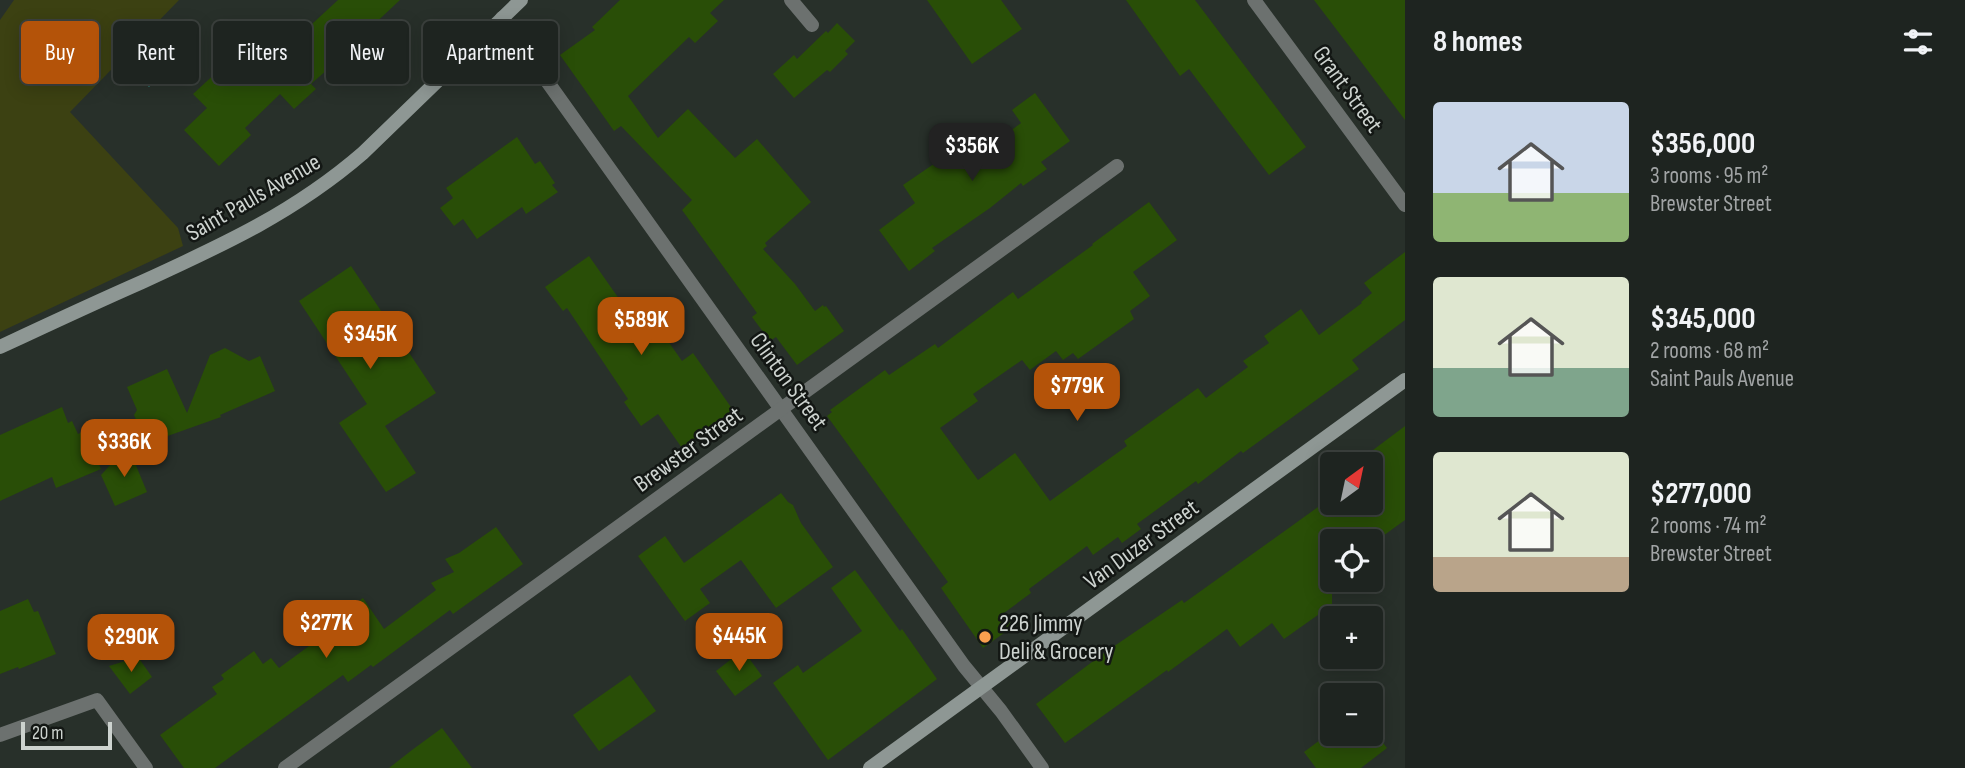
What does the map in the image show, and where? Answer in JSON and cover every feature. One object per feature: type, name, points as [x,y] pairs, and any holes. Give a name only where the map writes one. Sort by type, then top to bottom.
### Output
[{"type":"main road","name":"Saint Pauls Avenue","points":[[0,347],[212,250],[308,196],[363,153],[521,0]]},
{"type":"main road","name":"Van Duzer Street","points":[[870,768],[1405,380]]},
{"type":"street","points":[[791,0],[812,25]]},
{"type":"street","name":"Grant Street","points":[[1254,0],[1405,205]]},
{"type":"street","name":"Clinton Street","points":[[502,18],[956,655],[1042,768]]},
{"type":"street","name":"Brewster Street","points":[[285,768],[1117,166]]},
{"type":"street","points":[[0,734],[97,700],[145,768]]},
{"type":"green space","points":[[14,0],[179,0],[159,21],[113,21],[113,68],[99,82],[99,21],[21,21],[21,84],[97,84],[70,112],[178,228],[183,246],[0,332],[0,20]]},
{"type":"building","points":[[338,0],[400,0],[378,21],[326,21],[326,71],[312,83],[312,24]]},
{"type":"building","points":[[620,0],[724,0],[710,13],[718,21],[695,43],[689,37],[628,96],[658,138],[688,109],[735,158],[757,139],[811,202],[765,243],[767,246],[763,249],[815,311],[823,305],[826,306],[844,331],[797,365],[776,337],[770,341],[752,317],[757,313],[682,210],[692,200],[621,126],[614,131],[560,55],[595,30],[592,27]]},
{"type":"building","points":[[927,0],[1001,0],[1022,29],[972,64]]},
{"type":"building","points":[[1126,0],[1195,0],[1306,147],[1269,175],[1189,69],[1180,76]]},
{"type":"building","points":[[1314,0],[1405,0],[1405,120],[1359,59]]},
{"type":"building","points":[[837,23],[855,41],[845,51],[848,54],[830,72],[827,70],[794,98],[773,74],[794,55],[797,59]]},
{"type":"building","points":[[213,76],[213,84],[311,84],[316,89],[294,109],[280,94],[245,128],[251,135],[219,166],[184,130],[207,108],[193,94]]},
{"type":"building","points":[[1035,93],[1070,141],[1041,162],[1047,169],[1023,186],[1021,183],[932,248],[935,251],[909,271],[879,230],[915,203],[903,185],[966,142],[977,156],[1021,123],[1012,110]]},
{"type":"building","points":[[517,137],[535,164],[540,161],[558,192],[526,214],[522,207],[477,239],[463,219],[454,226],[440,208],[453,198],[446,188]]},
{"type":"building","points":[[1149,202],[1177,240],[1133,272],[1150,296],[1130,311],[1134,319],[1078,359],[1073,353],[1063,360],[1056,351],[1030,370],[1022,360],[973,394],[978,401],[940,428],[978,480],[1015,453],[1050,501],[1127,446],[1124,441],[1198,388],[1206,398],[1248,367],[1243,361],[1269,343],[1264,336],[1301,309],[1319,335],[1362,303],[1372,293],[1364,283],[1405,252],[1405,320],[1352,360],[1359,369],[1243,453],[1241,451],[1198,484],[1196,481],[1137,524],[1141,529],[1122,543],[1118,537],[1093,555],[1087,546],[1029,589],[1031,593],[1004,613],[1012,625],[983,648],[941,588],[948,582],[827,416],[832,412],[830,410],[885,370],[889,375],[935,344],[938,348],[1013,292],[1018,299]]},
{"type":"building","points":[[589,256],[629,313],[642,304],[682,361],[693,353],[733,410],[682,448],[658,414],[641,426],[624,402],[628,399],[567,308],[563,311],[545,287]]},
{"type":"building","points":[[351,266],[436,393],[385,426],[416,473],[386,492],[339,423],[367,404],[299,301]]},
{"type":"building","points":[[225,348],[249,361],[260,356],[275,391],[220,415],[221,417],[162,438],[153,459],[134,415],[137,410],[127,387],[167,369],[187,413],[210,355]]},
{"type":"building","points":[[62,407],[68,423],[72,421],[78,434],[84,431],[101,469],[56,488],[52,477],[0,501],[0,435]]},
{"type":"building","points":[[1405,426],[1405,520],[1383,536],[1383,529],[1320,529],[1320,592],[1332,592],[1332,605],[1320,606],[1320,614],[1284,639],[1272,623],[1240,647],[1227,629],[1065,743],[1036,704],[1104,653],[1182,600],[1184,603],[1320,506],[1320,515],[1383,515],[1383,452],[1370,452]]},
{"type":"building","points":[[128,446],[147,492],[115,506],[101,475]]},
{"type":"building","points":[[781,493],[793,505],[801,523],[833,567],[776,608],[741,560],[700,589],[710,603],[685,621],[638,556],[665,536],[684,563]]},
{"type":"building","points":[[496,527],[523,564],[453,614],[450,610],[373,667],[371,665],[348,682],[343,675],[215,768],[184,768],[160,735],[217,694],[212,687],[224,679],[221,675],[254,651],[263,664],[271,658],[279,668],[320,638],[316,633],[363,598],[384,629],[436,590],[431,583],[454,572],[445,559],[459,553]]},
{"type":"building","points":[[855,570],[937,679],[828,760],[773,683],[798,665],[803,673],[862,631],[831,588]]},
{"type":"building","points":[[28,599],[34,612],[38,611],[56,654],[0,674],[0,611]]},
{"type":"building","points":[[743,650],[762,676],[735,696],[716,671]]},
{"type":"building","points":[[138,657],[152,677],[130,694],[109,666]]},
{"type":"building","points":[[630,675],[656,711],[599,751],[573,715]]},
{"type":"building","points":[[442,728],[472,768],[389,768],[412,750]]},
{"type":"building","points":[[1320,740],[1320,746],[1383,746],[1383,743],[1387,748],[1361,768],[1316,768],[1304,752]]},
{"type":"place","name":"226 Jimmy Deli & Grocery","points":[[985,637]]}]
